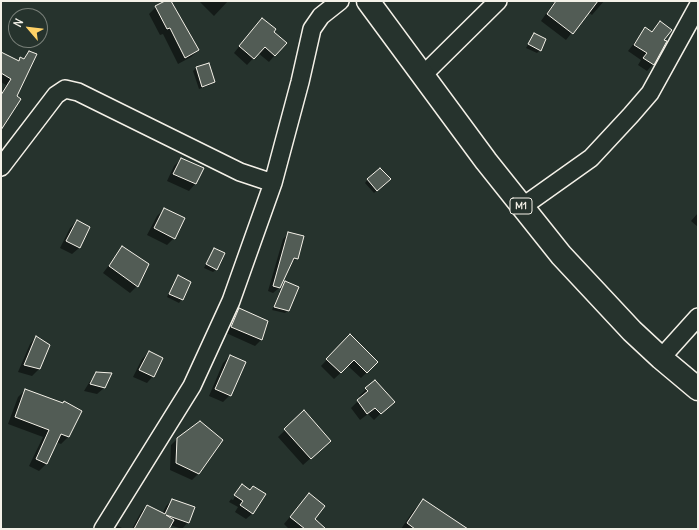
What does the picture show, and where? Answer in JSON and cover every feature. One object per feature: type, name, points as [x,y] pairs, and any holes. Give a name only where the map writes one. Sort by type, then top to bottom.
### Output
[{"type":"highway","name":"M1","points":[[368,1],[422,76],[522,207],[562,255],[632,332],[660,358],[698,389]]},
{"type":"street","points":[[103,529],[192,386],[231,301],[273,183],[300,82],[312,29],[321,16],[340,1]]},
{"type":"street","points":[[422,76],[498,1]]},
{"type":"street","points":[[522,207],[591,158],[631,115],[650,93],[698,6]]},
{"type":"street","points":[[1,168],[56,95],[65,89],[78,92],[240,172],[273,183]]},
{"type":"street","points":[[660,358],[698,317]]},
{"type":"building","points":[[165,1],[171,1],[199,50],[185,58],[170,28],[167,29],[155,6]]},
{"type":"building","points":[[556,1],[598,1],[573,34],[547,14]]},
{"type":"building","points":[[262,18],[276,29],[274,32],[287,43],[275,56],[265,47],[254,59],[239,46]]},
{"type":"building","points":[[660,21],[672,30],[664,40],[667,41],[654,65],[643,58],[647,53],[634,45],[645,27],[652,32]]},
{"type":"building","points":[[534,33],[546,39],[541,51],[528,44]]},
{"type":"building","points":[[29,51],[37,54],[17,96],[21,99],[1,130],[1,95],[11,79],[1,73],[1,52],[19,61],[20,57],[24,59]]},
{"type":"building","points":[[209,63],[215,82],[202,87],[196,67]]},
{"type":"building","points":[[181,158],[204,168],[196,184],[173,174]]},
{"type":"building","points":[[380,168],[391,179],[377,191],[367,179]]},
{"type":"building","points":[[164,208],[185,218],[175,239],[154,228]]},
{"type":"building","points":[[77,220],[90,227],[80,248],[66,241]]},
{"type":"building","points":[[288,232],[304,236],[298,259],[294,258],[280,288],[273,286]]},
{"type":"building","points":[[122,246],[149,264],[138,287],[109,266]]},
{"type":"building","points":[[214,248],[225,253],[217,270],[206,264]]},
{"type":"building","points":[[178,275],[191,282],[183,300],[169,294]]},
{"type":"building","points":[[285,281],[299,287],[289,311],[274,307]]},
{"type":"building","points":[[239,308],[268,321],[262,340],[231,327]]},
{"type":"building","points":[[350,334],[378,362],[367,373],[354,360],[341,373],[326,359]]},
{"type":"building","points":[[36,336],[50,345],[40,369],[24,365]]},
{"type":"building","points":[[149,351],[163,358],[154,377],[139,370]]},
{"type":"building","points":[[230,355],[246,362],[231,396],[215,389]]},
{"type":"building","points":[[96,372],[112,373],[105,388],[90,384]]},
{"type":"building","points":[[375,380],[395,402],[381,414],[375,408],[367,414],[357,400],[368,391],[365,388]]},
{"type":"building","points":[[25,389],[63,403],[64,401],[82,411],[69,437],[61,434],[47,464],[36,459],[49,430],[15,417]]},
{"type":"building","points":[[304,410],[331,441],[311,459],[284,429]]},
{"type":"building","points":[[200,421],[223,440],[199,474],[176,463],[177,438]]},
{"type":"building","points":[[242,484],[250,490],[253,486],[266,494],[253,514],[240,505],[243,501],[234,495]]},
{"type":"building","points":[[309,493],[325,506],[315,519],[326,529],[305,529],[290,517]]},
{"type":"building","points":[[172,499],[195,507],[189,523],[166,515],[174,520],[169,529],[134,529],[147,505],[165,514]]},
{"type":"building","points":[[423,499],[468,529],[415,529],[407,523]]}]
